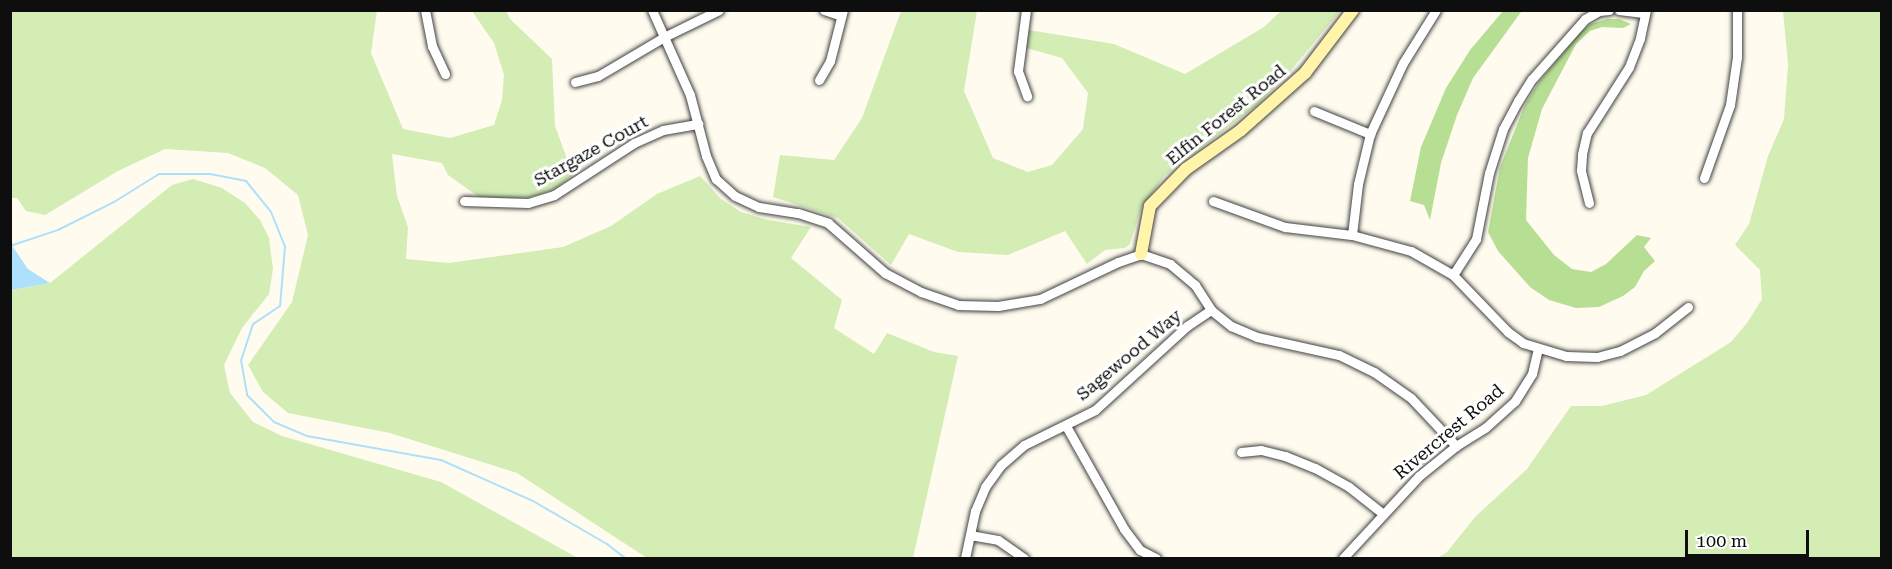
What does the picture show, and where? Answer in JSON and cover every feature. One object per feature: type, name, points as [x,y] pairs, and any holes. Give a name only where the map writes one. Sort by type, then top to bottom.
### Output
[{"type":"street","points":[[425,10],[432,46],[446,74]]},
{"type":"street","points":[[652,10],[690,95],[706,156],[716,179],[735,195],[759,207],[798,213],[828,223],[885,273],[921,292],[958,305],[998,306],[1040,299],[1118,262],[1141,254],[1170,264],[1195,285],[1211,310],[1230,326],[1257,337],[1339,355],[1374,372],[1411,398],[1456,446]]},
{"type":"street","points":[[575,82],[598,76],[664,37],[719,10]]},
{"type":"street","points":[[819,80],[830,61],[842,13],[824,10]]},
{"type":"street","points":[[1026,10],[1018,71],[1027,96]]},
{"type":"street","name":"Elfin Forest Road","points":[[1141,254],[1150,206],[1186,169],[1241,130],[1305,73],[1353,10]]},
{"type":"street","points":[[1352,235],[1358,184],[1371,134],[1404,63],[1436,10]]},
{"type":"street","points":[[1453,275],[1476,240],[1490,173],[1503,129],[1518,101],[1532,78],[1585,19],[1599,11],[1609,10]]},
{"type":"street","points":[[1589,203],[1581,170],[1587,133],[1629,67],[1640,38],[1646,12],[1619,10]]},
{"type":"street","points":[[1704,178],[1730,105],[1737,57],[1737,10]]},
{"type":"street","points":[[1314,111],[1371,134]]},
{"type":"street","name":"Stargaze Court","points":[[464,201],[498,204],[528,203],[554,195],[634,143],[663,130],[698,124]]},
{"type":"street","points":[[1213,201],[1285,227],[1352,235],[1411,251],[1453,275],[1508,332],[1538,349],[1566,356],[1598,357],[1620,351],[1655,333],[1688,307]]},
{"type":"street","name":"Sagewood Way","points":[[965,558],[975,511],[984,488],[1001,465],[1024,446],[1095,410],[1187,326],[1211,310]]},
{"type":"street","name":"Rivercrest Road","points":[[1343,558],[1382,513],[1419,476],[1456,446],[1485,428],[1515,401],[1532,374],[1538,349]]},
{"type":"street","points":[[1066,426],[1124,529],[1140,550],[1156,558]]},
{"type":"street","points":[[1241,452],[1261,450],[1285,456],[1315,468],[1349,487],[1382,513]]},
{"type":"street","points":[[970,535],[998,540],[1024,558]]},
{"type":"green space","points":[[11,11],[377,11],[371,53],[403,129],[450,138],[494,125],[502,100],[504,75],[494,43],[472,11],[506,11],[510,19],[552,59],[555,126],[573,175],[556,188],[534,196],[508,200],[479,197],[448,175],[442,163],[392,154],[397,196],[408,227],[406,259],[449,263],[563,247],[611,226],[657,194],[700,176],[721,199],[741,212],[768,220],[811,227],[791,258],[842,300],[834,328],[874,354],[887,333],[934,352],[958,356],[913,558],[647,558],[517,473],[390,433],[288,413],[263,392],[248,365],[292,302],[308,235],[298,195],[265,168],[228,153],[165,149],[118,171],[45,215],[26,211],[17,198],[11,198]]},
{"type":"green space","points":[[901,11],[977,11],[964,91],[993,158],[1028,172],[1052,165],[1083,129],[1088,93],[1062,58],[1026,48],[1029,30],[1114,44],[1185,74],[1264,27],[1281,11],[1340,11],[1292,69],[1257,105],[1165,175],[1141,208],[1130,244],[1125,248],[1105,250],[1087,264],[1065,231],[1008,255],[958,252],[909,234],[891,265],[838,218],[773,197],[780,155],[834,160],[862,118]]},
{"type":"green space","points":[[1503,11],[1521,12],[1473,78],[1457,115],[1441,163],[1430,220],[1424,205],[1410,201],[1421,147],[1446,88],[1470,50]]},
{"type":"green space","points":[[1783,11],[1881,11],[1881,558],[1437,558],[1447,552],[1476,516],[1527,469],[1571,406],[1602,406],[1646,395],[1731,342],[1747,323],[1762,299],[1760,270],[1735,245],[1749,224],[1768,156],[1784,119],[1788,64]]},
{"type":"green space","points":[[1607,19],[1619,19],[1631,24],[1623,28],[1602,27],[1590,31],[1576,44],[1542,109],[1528,158],[1526,220],[1554,255],[1572,269],[1591,272],[1606,264],[1637,235],[1651,238],[1644,247],[1655,261],[1644,271],[1635,287],[1623,296],[1599,307],[1576,308],[1549,300],[1530,287],[1498,251],[1488,232],[1500,167],[1525,105],[1539,82],[1579,33],[1591,24]]},
{"type":"green space","points":[[193,179],[222,188],[245,203],[260,220],[269,238],[273,269],[269,294],[242,328],[224,365],[230,393],[253,422],[282,436],[441,482],[578,558],[11,558],[11,290],[50,283],[172,185]]},
{"type":"water","points":[[11,235],[13,247],[28,269],[50,283],[11,290]]},
{"type":"waterway","points":[[10,246],[58,230],[114,202],[159,174],[210,174],[246,181],[271,212],[285,247],[280,306],[253,324],[241,360],[247,395],[274,422],[307,436],[441,460],[533,501],[607,544],[625,558]]}]
